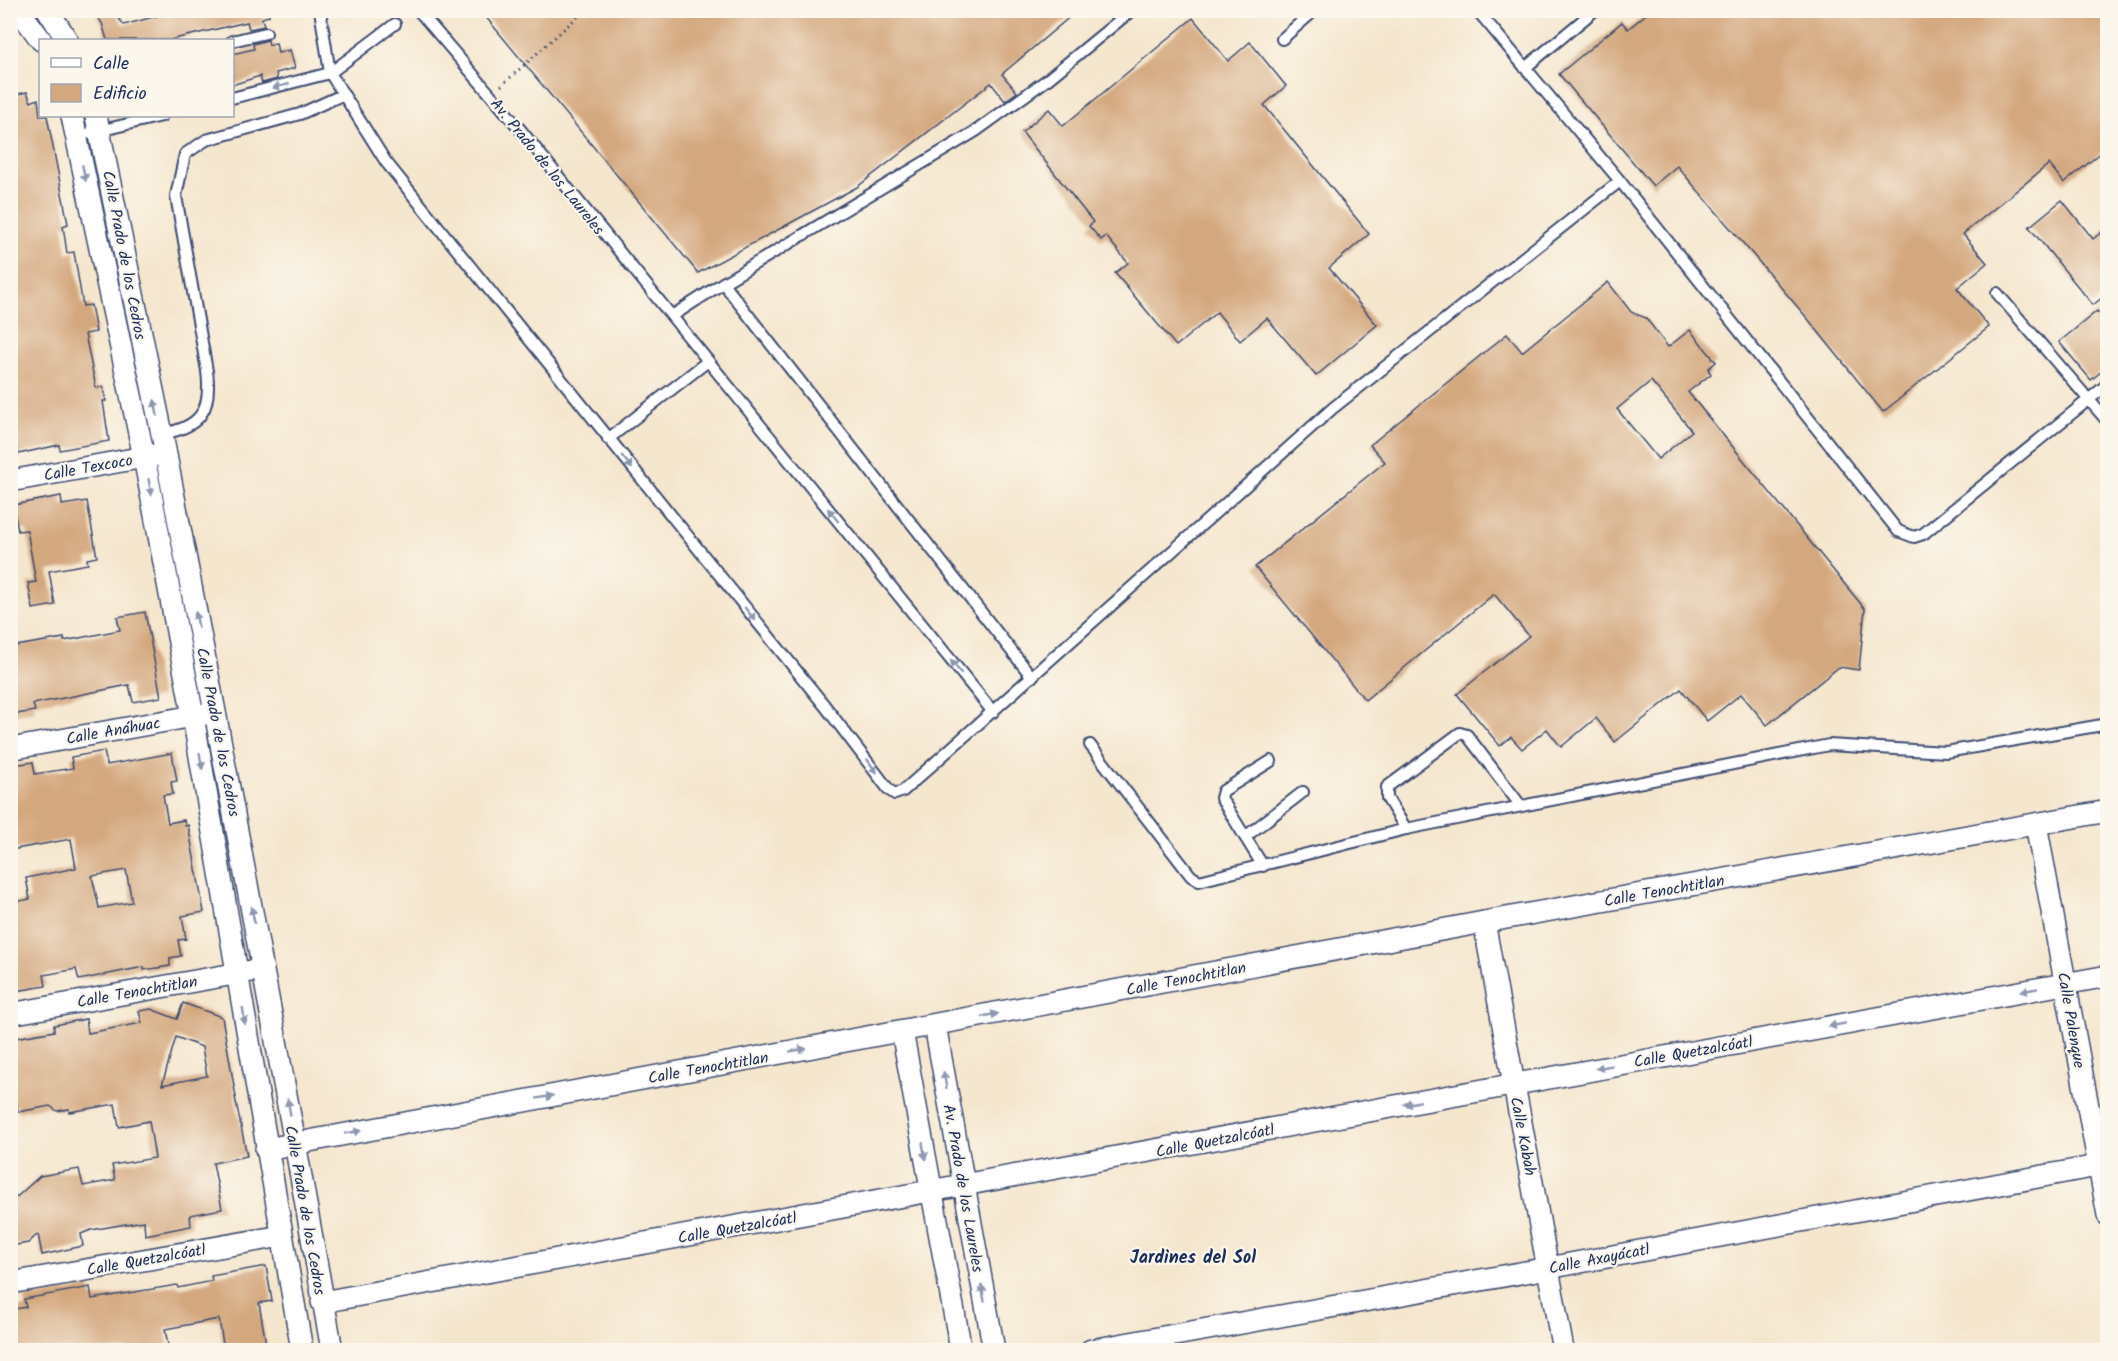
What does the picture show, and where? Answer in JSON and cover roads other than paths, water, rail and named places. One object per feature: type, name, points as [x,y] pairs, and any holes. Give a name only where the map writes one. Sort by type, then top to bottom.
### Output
[{"type":"street","points":[[19,10],[40,39]]},
{"type":"street","points":[[48,10],[66,39]]},
{"type":"street","name":"Calle Prado de los Cedros","points":[[98,123],[215,712],[332,1350]]},
{"type":"street","name":"Calle Prado de los Cedros","points":[[74,126],[144,457],[193,716],[302,1350]]},
{"type":"street","name":"Calle Texcoco","points":[[10,481],[144,457],[163,444]]},
{"type":"street","name":"Calle Anáhuac","points":[[10,749],[215,712]]},
{"type":"street","name":"Calle Tenochtitlan","points":[[266,1149],[1484,922],[2108,811]]},
{"type":"street","name":"Calle Palenque","points":[[2036,824],[2065,984],[2103,1164],[2108,1215]]},
{"type":"street","name":"Calle Kabah","points":[[1484,922],[1563,1350]]},
{"type":"street","name":"Calle Tenochtitlan","points":[[10,1014],[263,969]]},
{"type":"street","name":"Calle Quetzalcóatl","points":[[322,1302],[2108,976]]},
{"type":"street","name":"Av. Prado de los Laureles","points":[[934,1025],[994,1350]]},
{"type":"street","name":"Av. Prado de los Laureles","points":[[902,1031],[961,1350]]},
{"type":"street","name":"Calle Axayácatl","points":[[1091,1350],[1548,1268],[2103,1164]]},
{"type":"street","name":"Calle Quetzalcóatl","points":[[10,1283],[282,1236]]},
{"type":"lane","points":[[320,10],[330,73],[386,162],[832,715],[892,793],[896,794],[903,791],[993,712],[1333,408],[1620,181]]},
{"type":"lane","name":"Av. Prado de los Laureles","points":[[418,10],[491,95],[993,712]]},
{"type":"lane","points":[[674,319],[723,284],[976,131],[1048,79],[1132,10]]},
{"type":"lane","points":[[1282,39],[1315,10]]},
{"type":"lane","points":[[1477,10],[1620,181],[1898,531],[1914,537],[1929,529],[2108,384]]},
{"type":"lane","points":[[1525,68],[1595,10]]},
{"type":"lane","points":[[234,97],[330,73],[395,24]]},
{"type":"lane","points":[[234,41],[266,33]]},
{"type":"lane","points":[[163,444],[175,432],[188,426],[202,414],[209,399],[207,371],[176,196],[185,153],[206,140],[300,114],[342,95]]},
{"type":"lane","points":[[74,126],[153,117]]},
{"type":"lane","points":[[723,284],[1032,677]]},
{"type":"lane","points":[[1997,293],[2108,422]]},
{"type":"lane","points":[[608,439],[708,361]]},
{"type":"lane","points":[[1090,745],[1193,879],[1199,881],[1406,829],[1828,745],[1946,752],[2108,724]]},
{"type":"lane","points":[[1406,829],[1387,798],[1387,787],[1460,733],[1467,735],[1521,806]]},
{"type":"lane","points":[[1263,866],[1222,801],[1221,794],[1271,761]]},
{"type":"lane","points":[[1245,837],[1303,792]]},
{"type":"district","name":"Jardines del Sol","points":[[1193,1257]]}]
